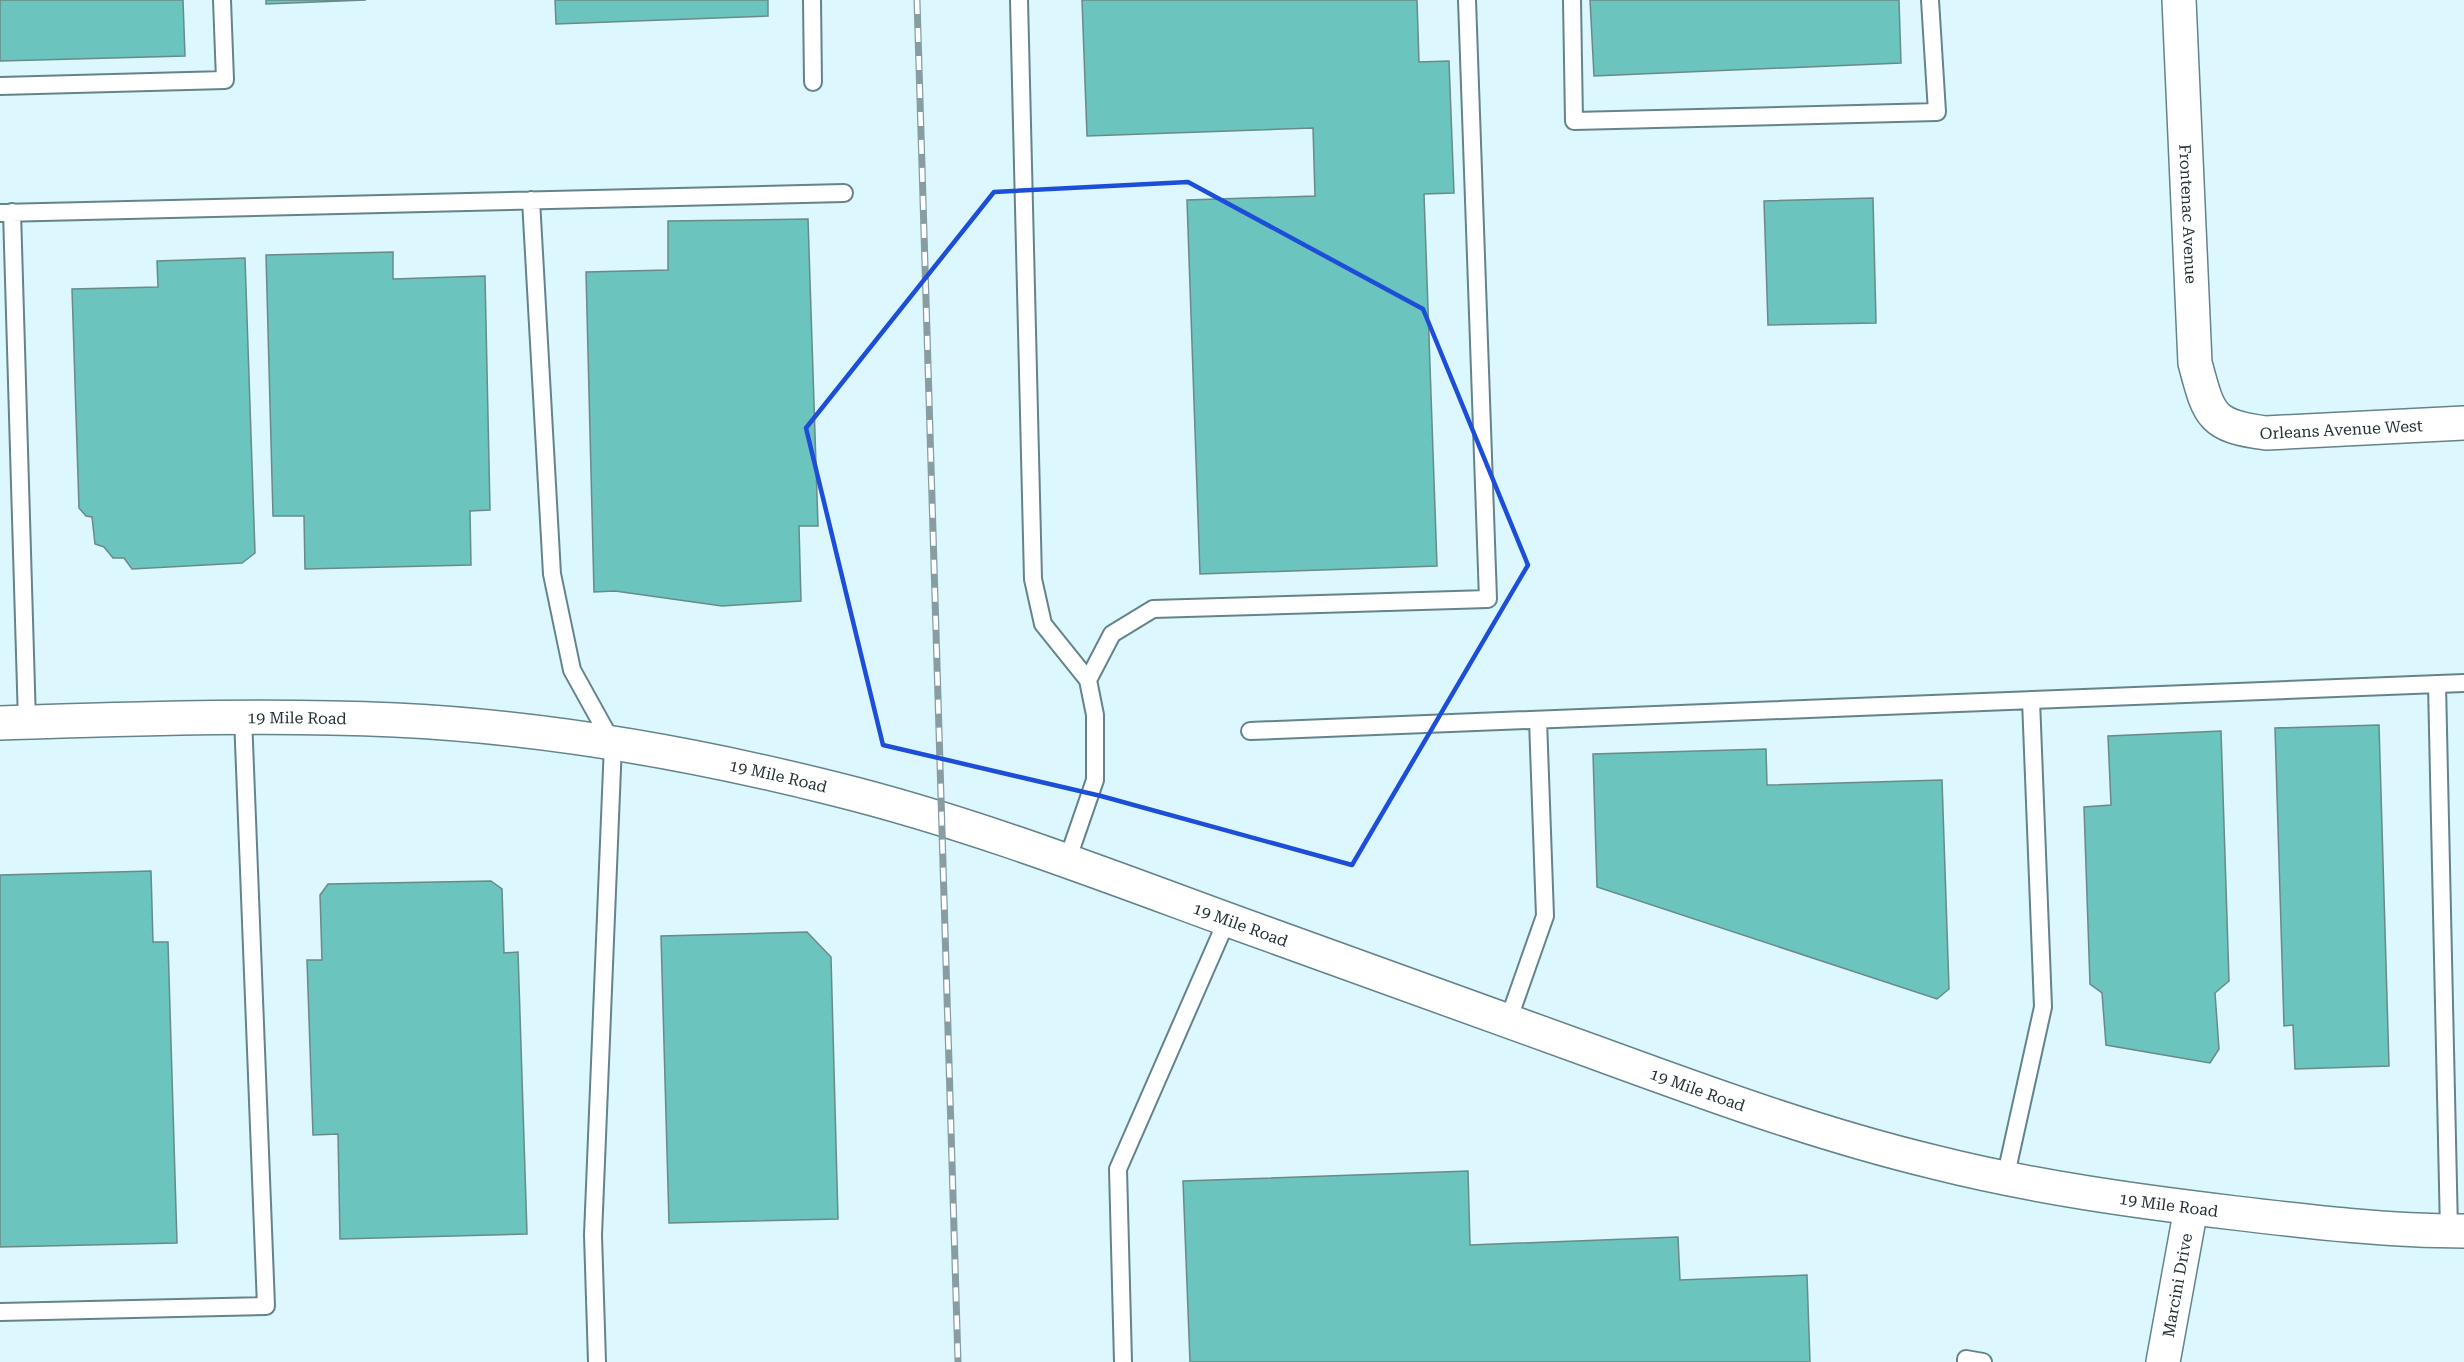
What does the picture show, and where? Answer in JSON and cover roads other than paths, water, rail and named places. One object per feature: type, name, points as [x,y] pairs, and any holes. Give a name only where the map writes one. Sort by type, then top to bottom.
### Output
[{"type":"street","name":"Frontenac Avenue","points":[[2180,0],[2195,363],[2206,403],[2220,422]]},
{"type":"street","name":"Orleans Avenue West","points":[[2220,422],[2239,429],[2266,433],[2464,423]]},
{"type":"street","name":"19 Mile Road","points":[[13,723],[243,717],[412,721],[544,733],[613,744],[839,790],[943,819],[1067,861],[1768,1114],[1930,1161],[2005,1179],[2191,1208],[2364,1227],[2456,1231]]},
{"type":"street","name":"Marcini Drive","points":[[2163,1362],[2191,1208]]},
{"type":"lane","points":[[0,86],[225,80],[222,0]]},
{"type":"lane","points":[[812,0],[813,82]]},
{"type":"lane","points":[[1019,0],[1034,579],[1043,624],[1088,680],[1095,715],[1097,752],[1095,780],[1067,861]]},
{"type":"lane","points":[[1088,680],[1112,634],[1153,609],[1488,599],[1467,0]]},
{"type":"lane","points":[[1572,0],[1574,121],[1937,112],[1930,0]]},
{"type":"lane","points":[[13,723],[6,213],[844,193]]},
{"type":"lane","points":[[531,200],[552,574],[572,670],[613,744],[605,892],[593,1235],[597,1362]]},
{"type":"lane","points":[[1250,731],[2464,683]]},
{"type":"lane","points":[[2438,684],[2456,1231]]},
{"type":"lane","points":[[2005,1179],[2043,1007],[2031,700]]},
{"type":"lane","points":[[0,1312],[266,1306],[243,717]]},
{"type":"lane","points":[[1508,1021],[1545,916],[1538,720]]},
{"type":"lane","points":[[1123,1362],[1118,1169],[1227,920]]},
{"type":"lane","points":[[1966,1362],[1966,1359],[1983,1362]]},
{"type":"railway","points":[[917,0],[958,1362]]}]
